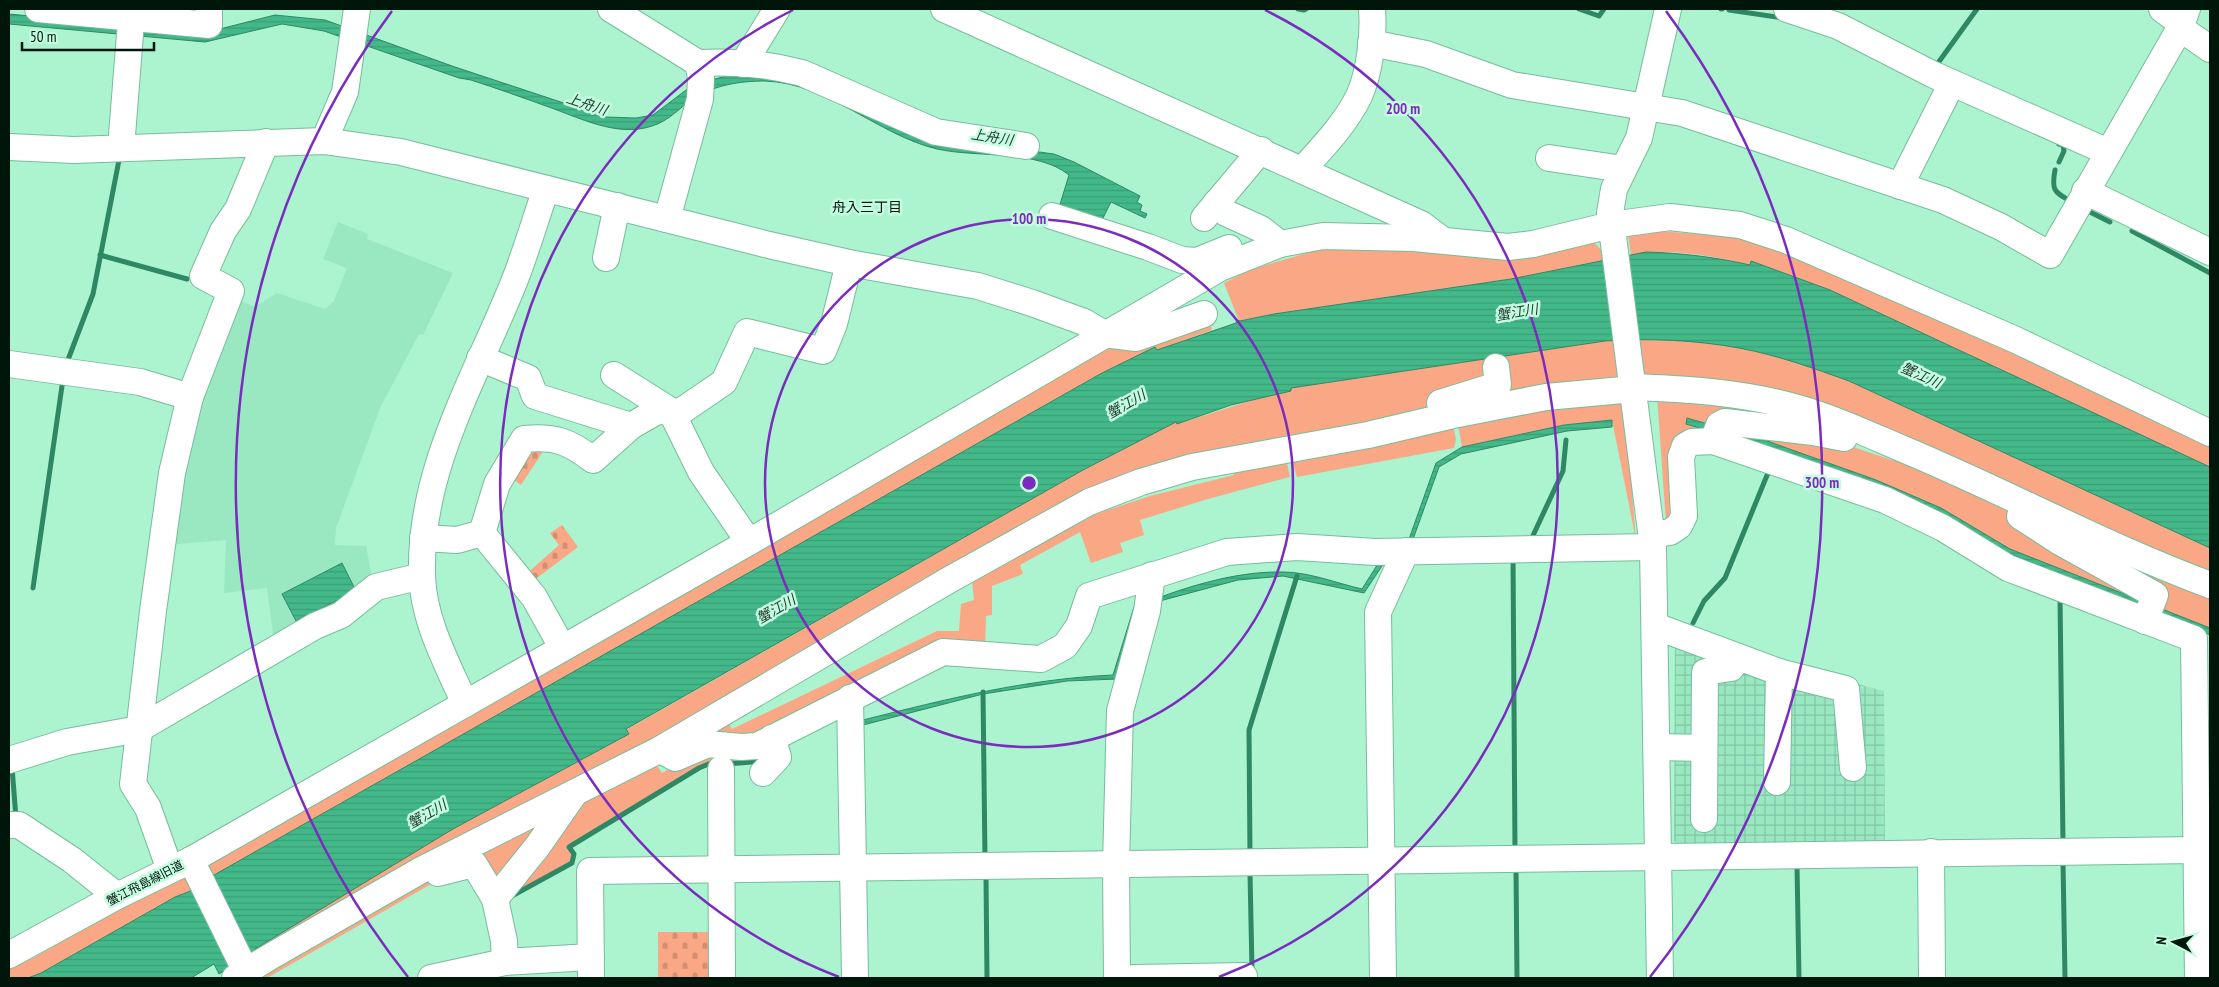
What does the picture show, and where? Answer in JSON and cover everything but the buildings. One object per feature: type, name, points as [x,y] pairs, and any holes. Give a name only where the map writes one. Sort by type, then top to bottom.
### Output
[{"type":"street","points":[[38,9],[132,22],[208,25],[209,9]]},
{"type":"street","points":[[611,9],[700,80]]},
{"type":"street","points":[[743,64],[777,9]]},
{"type":"street","points":[[944,9],[1261,150],[1421,224],[1443,242]]},
{"type":"street","points":[[1303,169],[1333,135],[1359,96],[1374,28],[1372,9]]},
{"type":"street","points":[[1660,978],[1653,541],[1610,213],[1614,189],[1639,138],[1648,106],[1668,9]]},
{"type":"street","points":[[1787,9],[1844,17],[1952,83],[2108,152]]},
{"type":"street","points":[[1371,43],[1426,54],[1512,85],[1682,113],[1943,200],[2001,227],[2050,255],[2108,152],[2178,17],[2210,50]]},
{"type":"street","points":[[121,148],[132,22]]},
{"type":"street","points":[[324,141],[345,92],[354,28]]},
{"type":"street","points":[[667,218],[700,80],[721,61],[779,66],[802,73],[936,132],[1026,146]]},
{"type":"street","points":[[1900,186],[1952,83]]},
{"type":"street","points":[[9,147],[74,150],[324,141],[401,152],[849,263],[978,286],[1075,319],[1104,334],[1136,338],[1204,314]]},
{"type":"street","points":[[266,142],[238,209],[223,231],[202,276],[231,291],[190,396],[172,473],[139,729],[134,784],[187,868],[562,647],[749,542],[1104,334],[1220,268],[1280,244],[1322,236],[1414,238],[1508,247],[1612,231],[1670,217],[1740,225],[1786,240],[2016,340],[2210,433]]},
{"type":"street","points":[[1261,150],[1210,210],[1226,213],[1261,229],[1280,244]]},
{"type":"street","points":[[1549,158],[1623,169]]},
{"type":"street","points":[[465,704],[436,639],[422,576],[424,538],[431,492],[446,438],[514,282],[546,189]]},
{"type":"street","points":[[2085,192],[2210,252]]},
{"type":"street","points":[[606,258],[617,206]]},
{"type":"street","points":[[1052,216],[1182,260],[1197,261],[1254,240],[1280,244]]},
{"type":"street","points":[[482,533],[497,484],[524,439],[545,437],[562,442],[579,449],[593,460],[631,426],[657,411],[680,412],[724,382],[747,332],[824,351],[834,324],[849,263]]},
{"type":"street","points":[[480,358],[528,378],[535,396],[631,426]]},
{"type":"street","points":[[9,364],[140,382],[190,396]]},
{"type":"street","points":[[1368,435],[1385,419],[1498,385],[1496,367]]},
{"type":"street","points":[[614,375],[671,411],[701,472],[749,542]]},
{"type":"street","points":[[243,974],[423,869],[658,750],[949,580],[1088,502],[1141,482],[1192,466],[1368,435],[1453,415],[1546,397],[1623,390],[1633,384],[1699,389],[1787,405],[1830,419],[1959,472],[2167,569],[2210,585]]},
{"type":"street","points":[[658,750],[675,758],[708,744],[741,747],[757,746],[943,652],[1041,659],[1065,646],[1079,626],[1089,596],[1149,594],[1227,552],[1297,547],[1375,552],[1653,541],[1679,526],[1684,516],[1681,457],[1685,446],[1716,434],[1725,422],[1813,432],[1844,438],[1884,451],[1895,446]]},
{"type":"street","points":[[1716,434],[1885,500],[1943,528],[2008,568],[2148,612],[2202,642],[2203,852],[2198,978]]},
{"type":"street","points":[[1959,472],[1981,491],[2060,542],[2155,595],[2148,612]]},
{"type":"street","points":[[424,538],[457,540],[482,533]]},
{"type":"street","points":[[482,533],[534,597],[562,647]]},
{"type":"street","points":[[1383,978],[1378,612],[1406,551]]},
{"type":"street","points":[[9,760],[67,742],[139,729],[315,626],[341,615],[376,587],[422,576]]},
{"type":"street","points":[[1118,978],[1116,865],[1120,711],[1149,594]]},
{"type":"street","points":[[1655,626],[1779,672],[1846,689],[1853,768]]},
{"type":"street","points":[[1704,819],[1704,672],[1732,668],[1739,657]]},
{"type":"street","points":[[1777,782],[1779,672]]},
{"type":"street","points":[[850,698],[856,978]]},
{"type":"street","points":[[763,773],[778,757],[772,738]]},
{"type":"street","points":[[1657,747],[1704,748]]},
{"type":"street","points":[[721,769],[722,978]]},
{"type":"street","points":[[495,899],[537,846],[576,791]]},
{"type":"street","points":[[9,825],[18,826],[72,860],[117,896]]},
{"type":"street","points":[[444,977],[505,962],[591,967],[590,871],[1930,852],[2203,852]]},
{"type":"street","points":[[1930,852],[1932,978]]},
{"type":"street","points":[[398,884],[474,864],[495,899],[504,941],[505,962]]},
{"type":"street","name":"蟹江飛島線旧道","points":[[9,955],[117,896],[187,868],[243,974]]},
{"type":"street","points":[[1134,978],[1244,976]]},
{"type":"shaded area","points":[[338,222],[368,234],[367,239],[453,273],[423,335],[419,334],[380,408],[336,528],[335,545],[366,546],[372,577],[275,648],[267,588],[224,593],[226,540],[165,545],[176,473],[233,297],[255,307],[277,293],[325,309],[334,301],[347,268],[323,259]]},
{"type":"shaded area","points":[[1675,621],[1782,664],[1884,691],[1885,846],[1685,851],[1674,841]]},
{"type":"green space","points":[[1648,230],[1743,238],[1836,272],[2210,445],[2210,467],[1830,290],[1751,261],[1750,265],[1676,252],[1631,255],[1628,234]]},
{"type":"green space","points":[[1589,237],[1607,256],[1607,260],[1511,279],[1274,314],[1239,321],[1224,283],[1252,269],[1321,249]]},
{"type":"green space","points":[[1207,317],[1212,330],[1157,350],[1155,347],[1102,373],[214,875],[213,878],[206,874],[211,859],[1120,341]]},
{"type":"green space","points":[[1639,339],[1702,343],[1753,351],[1795,362],[1849,381],[2210,548],[2210,580],[1958,467],[1701,385],[1178,465],[760,683],[256,951],[254,949],[453,829],[628,735],[626,730],[1083,470],[1176,422],[1178,424],[1290,388],[1605,341]]},
{"type":"green space","points":[[1657,395],[1762,405],[1760,422],[1709,424],[1687,418],[1687,424],[1707,430],[1692,430],[1674,518],[1666,523]]},
{"type":"green space","points":[[1624,396],[1636,540],[1612,420],[1564,425],[1462,447],[1457,420]]},
{"type":"green space","points":[[1452,421],[1456,439],[1454,448],[1297,477],[1291,457]]},
{"type":"green space","points":[[1726,429],[1844,444],[1892,460],[1905,457],[1997,505],[2147,603],[2010,549],[1941,508],[1876,480],[1767,441]]},
{"type":"green space","points":[[527,443],[542,453],[521,485],[506,475]]},
{"type":"green space","points":[[1286,458],[1290,477],[1140,520],[1144,535],[1120,543],[1123,552],[1091,563],[1080,532],[1020,565],[1023,574],[992,586],[992,615],[986,616],[985,650],[943,648],[759,739],[706,739],[725,717],[732,729],[937,631],[959,631],[961,604],[974,600],[972,580],[1084,518],[1150,496],[1234,475],[1234,469]]},
{"type":"green space","points":[[2012,503],[2210,592],[2210,628],[2157,607]]},
{"type":"green space","points":[[562,525],[578,547],[529,584],[524,576],[559,545],[550,533]]},
{"type":"green space","points":[[772,750],[750,761],[698,767],[566,846],[572,855],[571,862],[499,901],[577,798],[652,758],[662,773],[701,751]]},
{"type":"green space","points":[[557,808],[497,891],[476,855]]},
{"type":"green space","points":[[447,875],[267,978],[262,978],[274,962],[399,888]]},
{"type":"green space","points":[[175,878],[189,879],[193,890],[175,897],[41,973],[28,978],[9,978],[9,966],[33,958]]},
{"type":"green space","points":[[658,932],[716,932],[716,978],[658,978]]},
{"type":"water","points":[[9,14],[204,33],[275,15],[325,20],[452,66],[606,117],[636,118],[653,115],[694,84],[727,76],[728,69],[777,72],[942,139],[1054,154],[1074,162],[1140,196],[1137,202],[1142,205],[1140,211],[1147,214],[1145,218],[1111,202],[1099,226],[1058,211],[1069,175],[1056,167],[1024,158],[937,149],[894,133],[810,90],[788,84],[756,81],[718,87],[701,94],[658,124],[639,129],[612,128],[598,125],[499,89],[459,78],[324,31],[282,24],[205,42],[9,24]]},
{"type":"water","name":"蟹江川","points":[[1646,252],[1698,256],[1750,265],[1751,261],[1830,290],[2210,467],[2210,548],[1849,381],[1781,358],[1739,348],[1672,340],[1605,341],[1291,388],[1291,391],[1231,405],[1177,424],[1176,422],[1083,470],[626,729],[629,734],[453,829],[255,949],[256,951],[219,974],[214,964],[191,978],[28,978],[41,973],[175,897],[213,878],[214,875],[1102,373],[1155,347],[1157,350],[1236,323],[1237,320],[1511,279]]},
{"type":"water","points":[[1687,418],[1767,441],[1876,480],[1941,508],[2010,549],[2210,628],[2210,635],[2008,553],[1776,451],[1686,424]]},
{"type":"water","points":[[1612,420],[1612,427],[1567,431],[1461,454],[1439,467],[1412,542],[1408,542],[1436,463],[1462,447],[1564,425]]},
{"type":"water","points":[[1381,559],[1384,563],[1364,593],[1283,576],[1238,580],[1156,602],[1117,679],[1067,681],[983,694],[863,725],[863,720],[987,691],[1049,681],[1113,675],[1134,607],[1188,588],[1226,578],[1264,572],[1293,572],[1362,589]]},
{"type":"water","points":[[342,563],[356,591],[296,621],[282,594]]},
{"type":"waterway","points":[[1298,9],[1306,9]]},
{"type":"waterway","points":[[1579,9],[1599,16],[1604,9]]},
{"type":"waterway","points":[[1938,63],[1977,9]]},
{"type":"waterway","points":[[1729,10],[1783,18]]},
{"type":"waterway","points":[[2059,144],[2063,145],[2064,151],[2059,162]]},
{"type":"waterway","points":[[66,365],[93,294],[119,160]]},
{"type":"waterway","points":[[2055,170],[2054,187],[2058,193],[2072,202]]},
{"type":"waterway","points":[[2084,209],[2110,222]]},
{"type":"waterway","points":[[2132,231],[2210,273]]},
{"type":"waterway","points":[[100,255],[187,279]]},
{"type":"waterway","points":[[33,588],[63,379]]},
{"type":"waterway","points":[[1530,542],[1563,471],[1566,440]]},
{"type":"waterway","points":[[1693,623],[1704,601],[1725,578],[1770,468]]},
{"type":"waterway","points":[[1513,557],[1515,851]]},
{"type":"waterway","points":[[1250,855],[1249,730],[1297,576]]},
{"type":"waterway","points":[[2060,597],[2063,843]]},
{"type":"waterway","points":[[983,692],[985,859]]},
{"type":"waterway","points":[[727,764],[752,762],[762,757]]},
{"type":"waterway","points":[[510,897],[572,863],[574,854],[569,847],[699,768],[711,763],[716,764]]},
{"type":"waterway","points":[[12,767],[16,818]]},
{"type":"waterway","points":[[2063,862],[2065,978]]},
{"type":"waterway","points":[[1797,866],[1799,978]]},
{"type":"waterway","points":[[1516,869],[1517,978]]},
{"type":"waterway","points":[[1250,873],[1252,970]]},
{"type":"waterway","points":[[986,877],[987,978]]},
{"type":"district","name":"舟入三丁目","points":[[867,207]]},
{"type":"water label","name":"上舟川","points":[[587,104]]},
{"type":"water label","name":"上舟川","points":[[992,137]]}]
